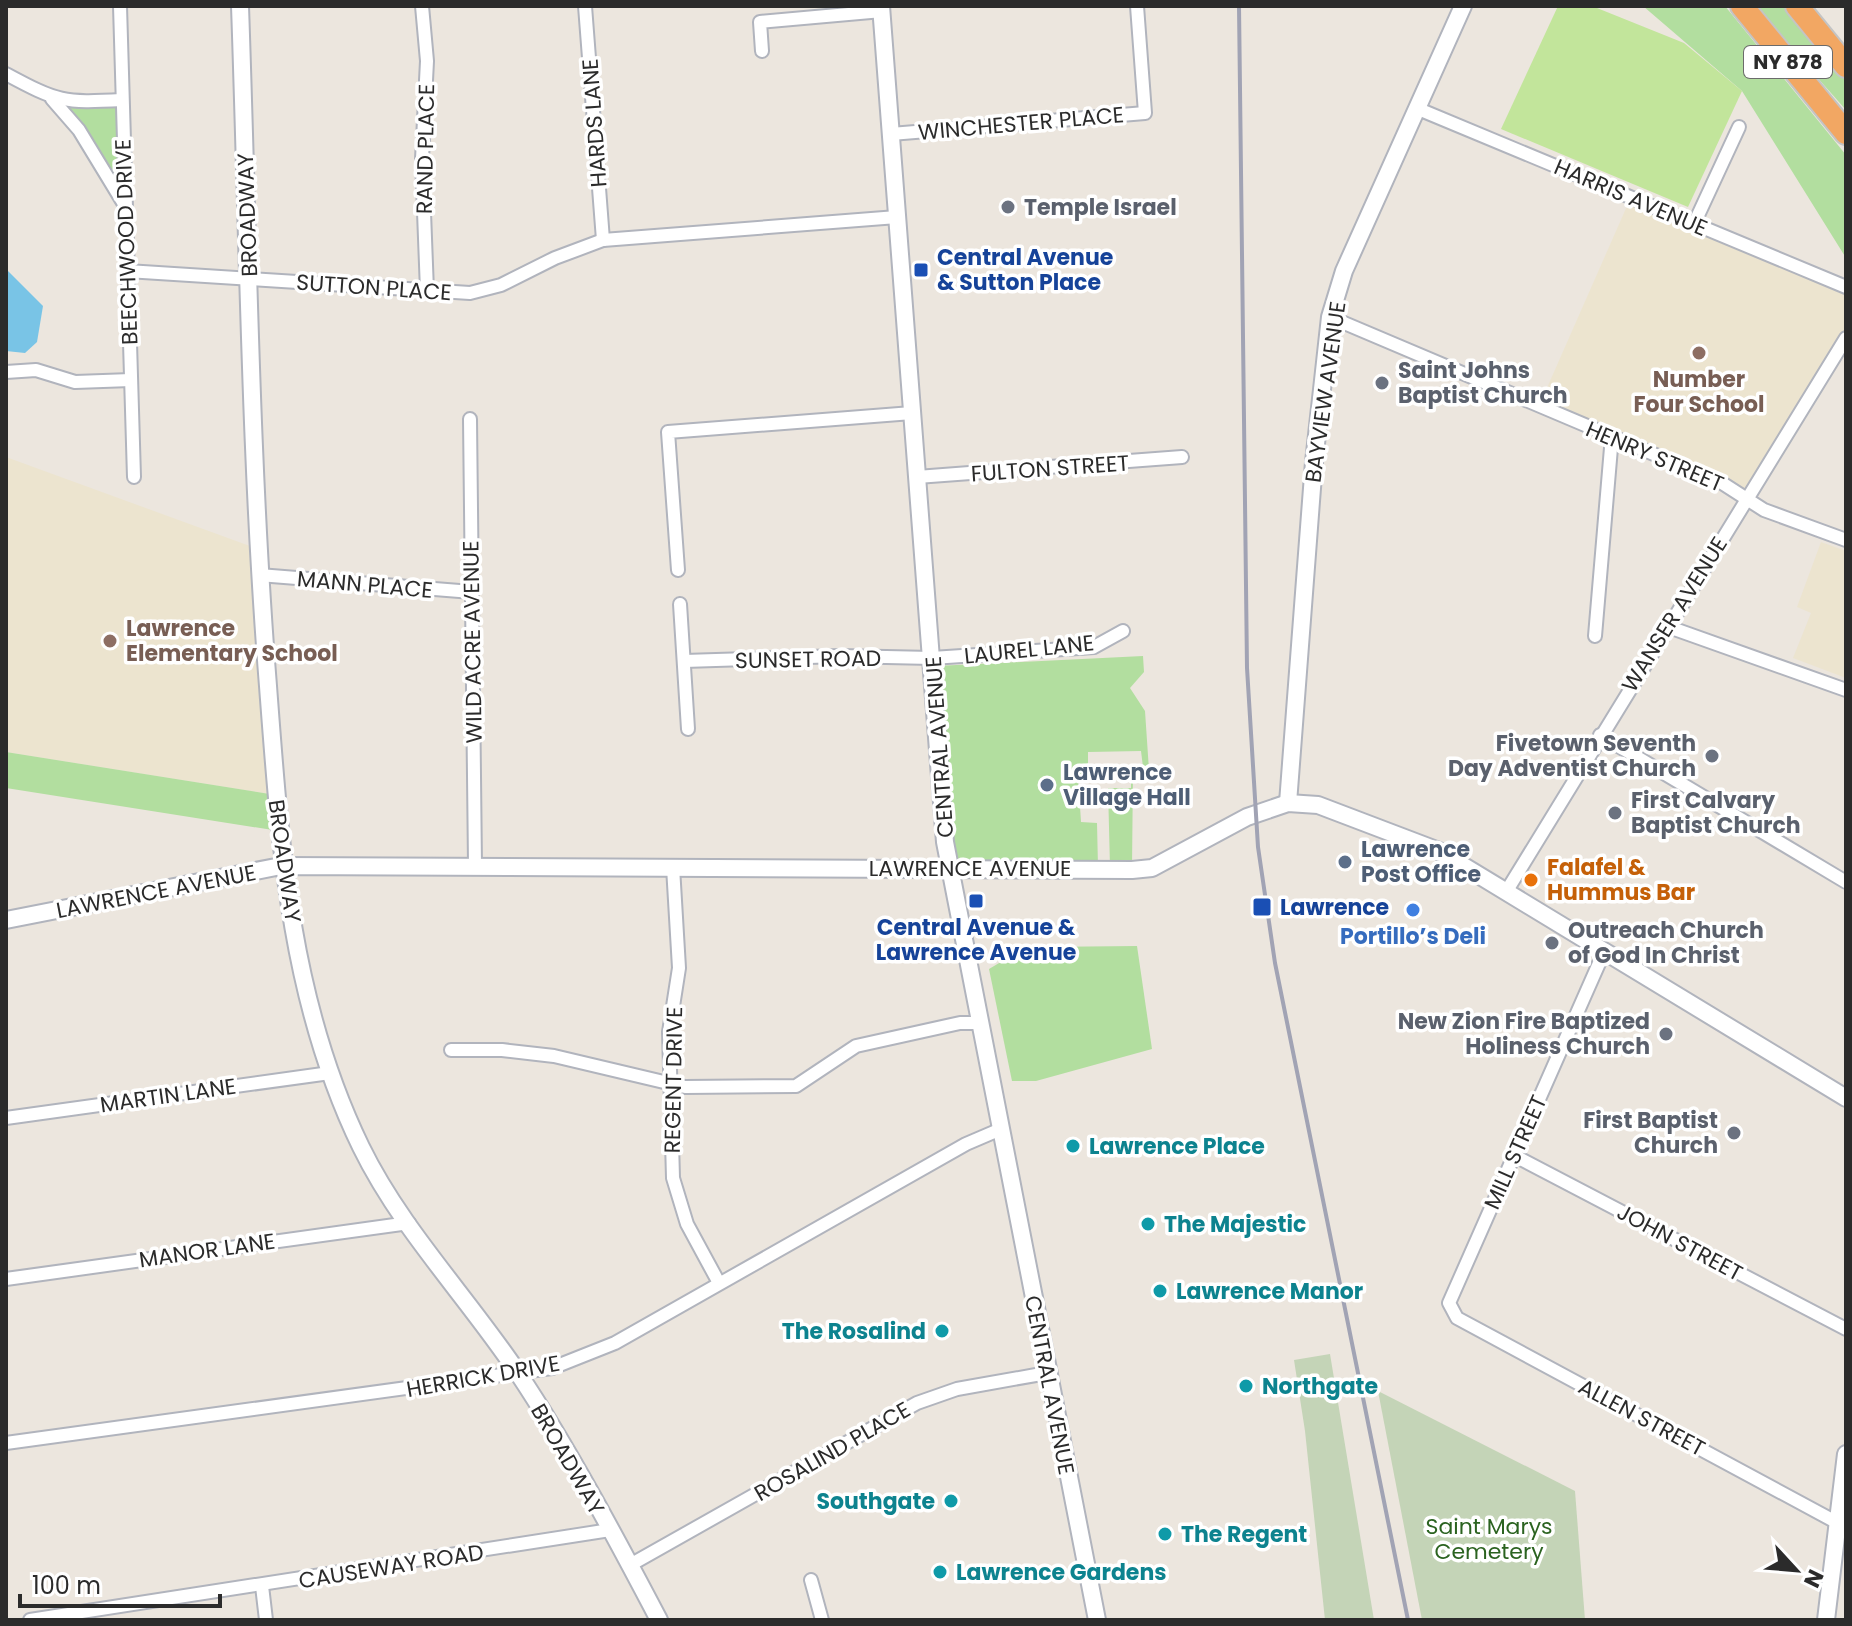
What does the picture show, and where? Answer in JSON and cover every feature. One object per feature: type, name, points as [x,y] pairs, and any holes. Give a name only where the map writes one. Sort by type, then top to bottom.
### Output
[{"type":"highway","name":"NY 878","points":[[1742,6],[1846,133]]},
{"type":"highway","name":"NY 878","points":[[1797,6],[1846,66]]},
{"type":"street","name":"BEECHWOOD DRIVE","points":[[120,6],[134,477]]},
{"type":"street","name":"BROADWAY","points":[[240,6],[259,575],[281,866],[307,998],[330,1073],[362,1150],[409,1223],[520,1375],[659,1620]]},
{"type":"street","name":"RAND PLACE","points":[[422,6],[427,61],[422,159],[427,291]]},
{"type":"street","name":"HARDS LANE","points":[[585,6],[603,240]]},
{"type":"street","name":"WINCHESTER PLACE","points":[[891,134],[1145,113],[1137,6]]},
{"type":"street","name":"BAYVIEW AVENUE","points":[[1288,803],[1314,462],[1330,317],[1344,271],[1463,6]]},
{"type":"street","points":[[762,51],[760,22],[882,9]]},
{"type":"street","name":"CENTRAL AVENUE","points":[[882,9],[948,868],[1097,1620]]},
{"type":"street","points":[[6,74],[52,99],[71,103],[122,100]]},
{"type":"street","points":[[52,99],[79,130],[125,207]]},
{"type":"street","name":"HARRIS AVENUE","points":[[1416,108],[1846,287]]},
{"type":"street","points":[[1694,224],[1739,127]]},
{"type":"street","name":"SUTTON PLACE","points":[[127,271],[427,291],[485,290],[603,240],[897,217]]},
{"type":"street","name":"HENRY STREET","points":[[1330,317],[1722,483],[1764,510],[1846,540]]},
{"type":"street","name":"WANSER AVENUE","points":[[1506,892],[1666,626],[1846,338]]},
{"type":"street","points":[[6,372],[36,370],[75,382],[131,380]]},
{"type":"street","points":[[678,570],[668,432],[912,413]]},
{"type":"street","name":"WILD ACRE AVENUE","points":[[470,419],[475,865]]},
{"type":"street","points":[[1595,636],[1612,436]]},
{"type":"street","name":"FULTON STREET","points":[[917,477],[1182,457]]},
{"type":"street","name":"MANN PLACE","points":[[259,575],[472,592]]},
{"type":"street","points":[[680,604],[688,729]]},
{"type":"street","points":[[1666,626],[1846,690]]},
{"type":"street","name":"LAUREL LANE","points":[[932,658],[1094,647],[1123,631]]},
{"type":"street","name":"SUNSET ROAD","points":[[684,661],[840,656],[932,658]]},
{"type":"street","points":[[1600,735],[1846,882]]},
{"type":"street","name":"LAWRENCE AVENUE","points":[[6,920],[281,866],[1152,868],[1247,817],[1288,803],[1318,805],[1439,851],[1846,1098]]},
{"type":"street","name":"REGENT DRIVE","points":[[673,867],[679,968],[669,1032],[673,1178],[687,1224],[719,1283]]},
{"type":"street","name":"MILL STREET","points":[[1450,1310],[1449,1303],[1604,952]]},
{"type":"street","points":[[451,1050],[554,1056],[685,1087],[796,1086],[856,1046],[960,1023],[978,1023]]},
{"type":"street","name":"MARTIN LANE","points":[[6,1118],[330,1073]]},
{"type":"street","name":"HERRICK DRIVE","points":[[6,1443],[520,1375],[552,1368],[615,1343],[966,1144],[1001,1129]]},
{"type":"street","name":"JOHN STREET","points":[[1513,1155],[1846,1329]]},
{"type":"street","name":"MANOR LANE","points":[[6,1279],[409,1223]]},
{"type":"street","name":"ALLEN STREET","points":[[1450,1310],[1457,1318],[1836,1522]]},
{"type":"street","name":"ROSALIND PLACE","points":[[630,1565],[917,1403],[957,1389],[1047,1373]]},
{"type":"street","points":[[1826,1620],[1840,1546],[1836,1522],[1846,1454]]},
{"type":"street","name":"CAUSEWAY ROAD","points":[[30,1620],[610,1530]]},
{"type":"street","points":[[811,1580],[822,1620]]},
{"type":"street","points":[[262,1586],[266,1620]]},
{"type":"shaded area","name":"Number Four School","points":[[1631,197],[1846,287],[1846,338],[1746,497],[1539,406]]},
{"type":"shaded area","points":[[6,457],[258,549],[276,795],[6,752]]},
{"type":"shaded area","points":[[1821,542],[1846,551],[1846,678],[1793,658],[1811,613],[1797,607]]},
{"type":"green space","points":[[1558,6],[1592,6],[1684,43],[1742,91],[1688,207],[1501,129]]},
{"type":"green space","points":[[1643,6],[1725,6],[1846,155],[1846,258],[1742,91]]},
{"type":"green space","points":[[1754,6],[1786,6],[1846,80],[1846,110]]},
{"type":"green space","points":[[52,99],[122,100],[125,207]]},
{"type":"green space","points":[[1143,656],[1144,672],[1130,688],[1145,711],[1149,770],[1133,771],[1132,867],[1110,867],[1108,788],[1131,788],[1131,769],[1143,767],[1141,751],[1088,752],[1088,775],[1078,776],[1081,822],[1097,823],[1098,867],[952,866],[936,666]]},
{"type":"green space","points":[[6,752],[276,795],[279,831],[6,788]]},
{"type":"green space","points":[[1137,946],[1152,1049],[1036,1081],[1012,1081],[989,969],[1016,953],[1039,947]]},
{"type":"green space","name":"Saint Marys Cemetery","points":[[1330,1354],[1374,1620],[1325,1620],[1305,1431],[1294,1360]]},
{"type":"green space","name":"Saint Marys Cemetery","points":[[1378,1391],[1575,1491],[1585,1620],[1422,1620]]},
{"type":"water","points":[[6,269],[43,306],[37,342],[25,353],[6,351]]},
{"type":"railway","points":[[1239,6],[1247,668],[1258,847],[1275,963],[1408,1620]]},
{"type":"place","name":"Temple Israel","points":[[1008,207]]},
{"type":"place","name":"Central Avenue & Sutton Place","points":[[921,270]]},
{"type":"place","name":"Number Four School","points":[[1699,353]]},
{"type":"place","name":"Saint Johns Baptist Church","points":[[1382,383]]},
{"type":"place","name":"Lawrence Elementary School","points":[[110,641]]},
{"type":"place","name":"Fivetown Seventh Day Adventist Church","points":[[1712,756]]},
{"type":"place","name":"Lawrence Village Hall","points":[[1047,785]]},
{"type":"place","name":"First Calvary Baptist Church","points":[[1615,813]]},
{"type":"place","name":"Lawrence Post Office","points":[[1345,862]]},
{"type":"place","name":"Falafel & Hummus Bar","points":[[1531,880]]},
{"type":"place","name":"Central Avenue & Lawrence Avenue","points":[[976,901]]},
{"type":"place","name":"Lawrence","points":[[1262,907]]},
{"type":"place","name":"Portillo’s Deli","points":[[1413,910]]},
{"type":"place","name":"Outreach Church of God In Christ","points":[[1552,943]]},
{"type":"place","name":"New Zion Fire Baptized Holiness Church","points":[[1666,1034]]},
{"type":"place","name":"First Baptist Church","points":[[1734,1133]]},
{"type":"place","name":"Lawrence Place","points":[[1073,1146]]},
{"type":"place","name":"The Majestic","points":[[1148,1224]]},
{"type":"place","name":"Lawrence Manor","points":[[1160,1291]]},
{"type":"place","name":"The Rosalind","points":[[942,1331]]},
{"type":"place","name":"Northgate","points":[[1246,1386]]},
{"type":"place","name":"Southgate","points":[[951,1501]]},
{"type":"place","name":"The Regent","points":[[1165,1534]]},
{"type":"place","name":"Lawrence Gardens","points":[[940,1572]]}]
